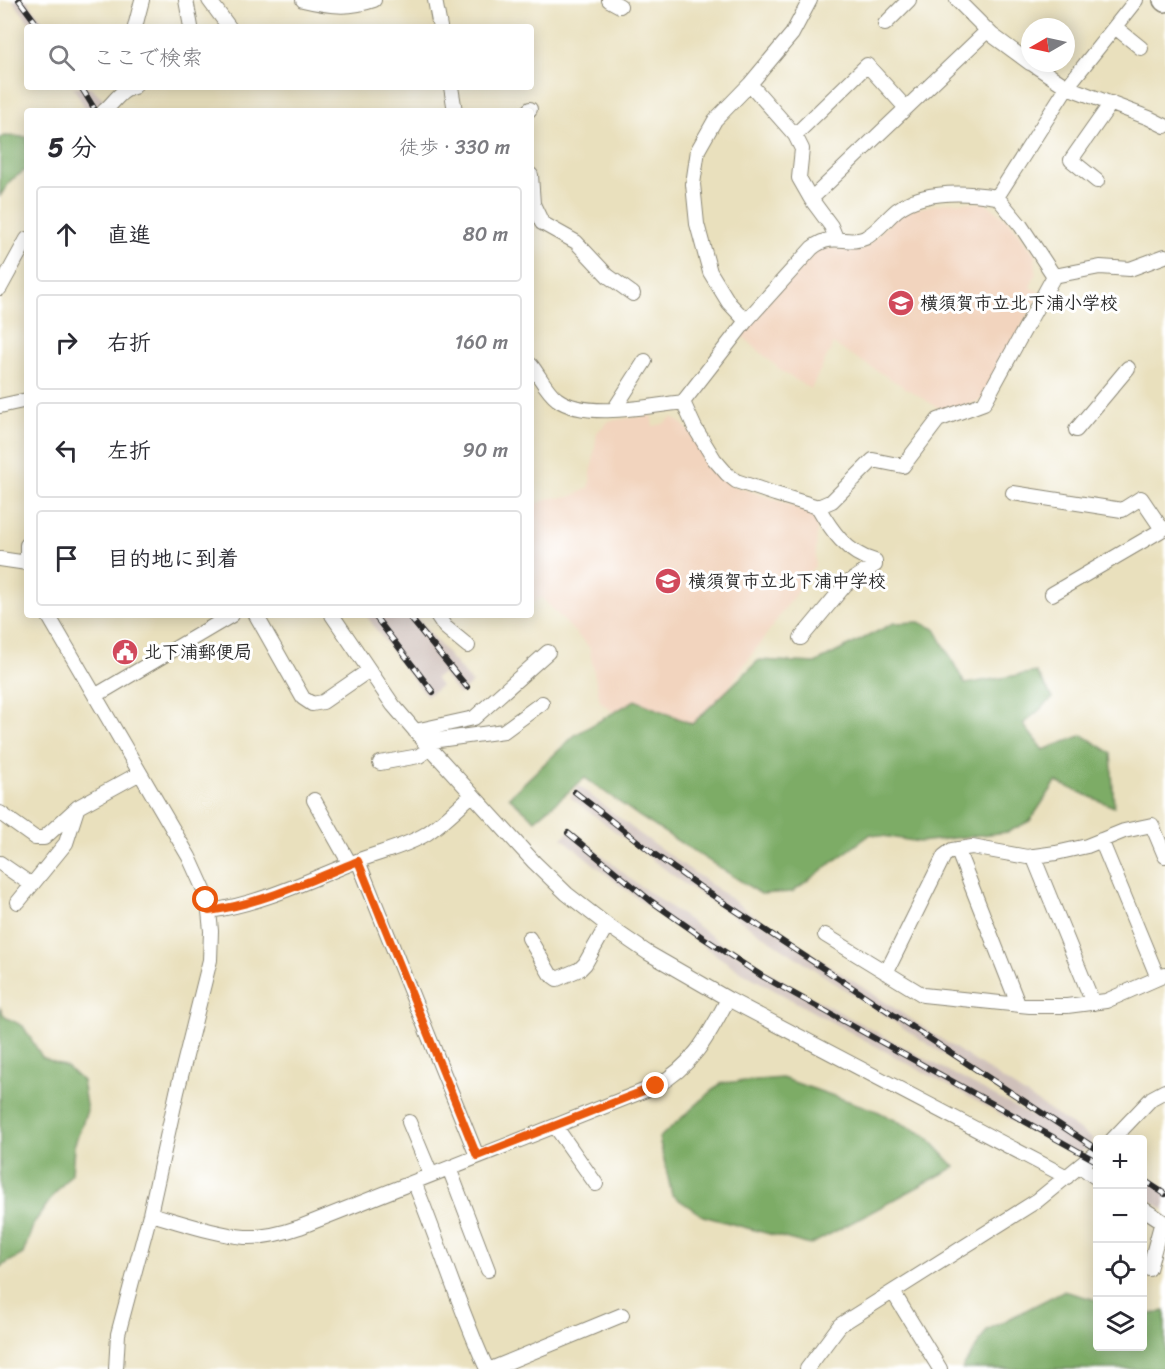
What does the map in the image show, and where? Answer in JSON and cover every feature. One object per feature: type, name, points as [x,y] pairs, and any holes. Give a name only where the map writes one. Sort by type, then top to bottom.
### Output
[{"type":"street","points":[[136,24],[142,0]]},
{"type":"street","points":[[186,0],[190,24]]},
{"type":"street","points":[[209,0],[227,24]]},
{"type":"street","points":[[303,0],[330,7],[350,6],[374,0]]},
{"type":"street","points":[[435,0],[439,24]]},
{"type":"street","points":[[746,321],[729,303],[710,272],[697,224],[693,184],[698,150],[715,120],[750,84],[792,34],[810,0]]},
{"type":"street","points":[[885,24],[909,0]]},
{"type":"street","points":[[957,0],[987,31],[1021,56]]},
{"type":"street","points":[[997,197],[1067,87],[1136,0]]},
{"type":"street","points":[[1115,27],[1141,48]]},
{"type":"street","points":[[811,199],[987,31]]},
{"type":"street","points":[[795,135],[867,65],[906,108]]},
{"type":"street","points":[[1044,72],[1067,87],[1165,126]]},
{"type":"street","points":[[750,84],[795,135],[802,149],[798,178],[831,226],[836,238]]},
{"type":"street","points":[[108,108],[107,96],[111,90]]},
{"type":"street","points":[[108,108],[118,95],[128,90]]},
{"type":"street","points":[[452,90],[454,108]]},
{"type":"street","points":[[1097,181],[1071,160],[1111,103]]},
{"type":"street","points":[[534,369],[557,399],[576,407],[597,410],[683,402],[746,321],[819,242],[836,238],[851,240],[865,238],[899,208],[928,196],[979,194],[997,197],[1021,226],[1054,276]]},
{"type":"street","points":[[534,206],[542,223],[576,242],[608,276],[633,294]]},
{"type":"street","points":[[0,288],[24,244]]},
{"type":"street","points":[[1054,276],[1101,267],[1130,269],[1165,256]]},
{"type":"street","points":[[683,402],[695,428],[714,459],[736,481],[818,507],[832,501],[873,460],[903,466],[938,420],[984,403],[1054,276]]},
{"type":"street","points":[[615,408],[645,361]]},
{"type":"street","points":[[1076,430],[1128,368]]},
{"type":"street","points":[[0,406],[24,401]]},
{"type":"street","points":[[1013,493],[1122,510],[1141,498],[1164,529],[1052,594]]},
{"type":"street","points":[[801,638],[846,584],[875,565],[875,561],[863,558],[832,531],[818,507]]},
{"type":"street","points":[[0,559],[24,563]]},
{"type":"street","points":[[50,618],[189,857],[204,890],[211,931],[210,960],[150,1214],[118,1334],[116,1369]]},
{"type":"street","points":[[95,696],[227,618]]},
{"type":"street","points":[[258,618],[303,698],[312,704],[323,702],[368,671]]},
{"type":"street","points":[[334,618],[368,671],[423,741],[534,862],[567,894],[607,925],[728,999],[1066,1177]]},
{"type":"street","points":[[439,618],[445,627],[468,646]]},
{"type":"street","points":[[423,741],[474,718],[548,652]]},
{"type":"street","points":[[423,741],[504,731],[542,703]]},
{"type":"street","points":[[380,763],[419,756],[423,741]]},
{"type":"street","points":[[0,813],[35,838],[44,838],[78,807],[140,773]]},
{"type":"street","points":[[209,911],[231,908],[294,887],[411,842],[426,834],[472,795]]},
{"type":"street","points":[[314,800],[354,862],[477,1156]]},
{"type":"street","points":[[18,902],[66,843],[78,807]]},
{"type":"street","points":[[886,973],[944,856],[952,850],[972,847],[1027,857],[1066,851],[1124,831],[1159,822],[1165,856]]},
{"type":"street","points":[[825,934],[923,995],[1067,1006],[1106,1001],[1162,977],[1101,840]]},
{"type":"street","points":[[957,849],[1018,1004]]},
{"type":"street","points":[[1034,856],[1093,1003]]},
{"type":"street","points":[[0,863],[32,885]]},
{"type":"street","points":[[529,938],[550,974],[557,979],[580,969],[585,964],[607,925]]},
{"type":"street","points":[[150,1214],[229,1234],[262,1236],[300,1227],[656,1086],[680,1071],[692,1058],[728,999]]},
{"type":"street","points":[[1117,1135],[1152,1098],[1165,1091]]},
{"type":"street","points":[[409,1122],[430,1175]]},
{"type":"street","points":[[555,1126],[596,1185]]},
{"type":"street","points":[[807,1369],[840,1325],[1038,1200],[1093,1155]]},
{"type":"street","points":[[1080,1166],[1093,1175]]},
{"type":"street","points":[[449,1168],[488,1270]]},
{"type":"street","points":[[414,1182],[435,1231],[471,1334],[489,1369],[622,1315]]},
{"type":"street","points":[[1147,1211],[1163,1222],[1149,1269]]},
{"type":"street","points":[[893,1292],[940,1369]]},
{"type":"shaded area","points":[[12,0],[27,0],[45,24],[31,24]]},
{"type":"shaded area","points":[[75,90],[93,90],[105,100],[92,108],[85,108]]},
{"type":"shaded area","name":"横須賀市立北下浦小学校","points":[[948,202],[986,203],[1010,222],[1035,254],[1036,273],[1030,287],[1040,292],[984,399],[947,413],[833,344],[811,389],[784,373],[742,336],[757,313],[820,247],[857,251],[865,248],[900,212]]},
{"type":"shaded area","name":"横須賀市立北下浦中学校","points":[[651,415],[653,426],[663,424],[673,417],[700,439],[730,484],[818,514],[815,566],[692,739],[662,753],[600,701],[589,647],[541,597],[534,602],[534,505],[551,498],[570,497],[589,488],[597,432],[609,421]]},
{"type":"shaded area","points":[[368,618],[418,618],[472,683],[459,695],[442,674],[435,678],[441,686],[427,696]]},
{"type":"shaded area","points":[[579,786],[640,834],[765,923],[1093,1139],[1087,1149],[1079,1152],[1077,1156],[735,968],[667,921],[562,838],[571,829],[633,881],[736,953],[810,996],[1033,1117],[1034,1115],[683,883],[570,797]]},
{"type":"shaded area","points":[[1147,1176],[1165,1188],[1165,1210],[1147,1199]]},
{"type":"green space","points":[[4,136],[24,137],[24,171],[11,180],[0,196],[0,138]]},
{"type":"green space","points":[[919,622],[935,629],[965,684],[1036,672],[1053,698],[1023,724],[1043,750],[1083,735],[1111,753],[1114,807],[1056,782],[1030,821],[1008,832],[919,842],[871,834],[792,892],[761,894],[640,817],[585,778],[535,820],[509,797],[575,735],[635,700],[692,724],[759,660],[815,663],[894,623]]},
{"type":"green space","points":[[0,1008],[5,1017],[23,1026],[42,1057],[68,1068],[82,1081],[87,1111],[74,1146],[72,1173],[34,1223],[23,1254],[0,1267]]},
{"type":"green space","points":[[782,1078],[877,1111],[925,1135],[955,1167],[810,1245],[703,1216],[672,1195],[659,1138],[721,1083]]},
{"type":"green space","points":[[1063,1291],[1093,1299],[1093,1351],[1147,1351],[1147,1312],[1152,1314],[1165,1311],[1165,1369],[962,1369],[987,1330]]},
{"type":"railway","points":[[19,0],[37,24]]},
{"type":"railway","points":[[83,90],[94,108]]},
{"type":"railway","points":[[376,618],[433,692]]},
{"type":"railway","points":[[410,618],[467,687]]},
{"type":"railway","points":[[575,792],[700,887],[1093,1147]]},
{"type":"railway","points":[[568,833],[651,901],[762,976],[1093,1159]]},
{"type":"railway","points":[[1147,1182],[1165,1194]]},
{"type":"place","name":"横須賀市立北下浦小学校","points":[[901,303]]},
{"type":"place","name":"横須賀市立北下浦中学校","points":[[668,581]]},
{"type":"place","name":"北下浦郵便局","points":[[125,652]]},
{"type":"route","points":[[206,900],[209,911],[231,908],[294,887],[358,861],[477,1156],[656,1086]]}]
